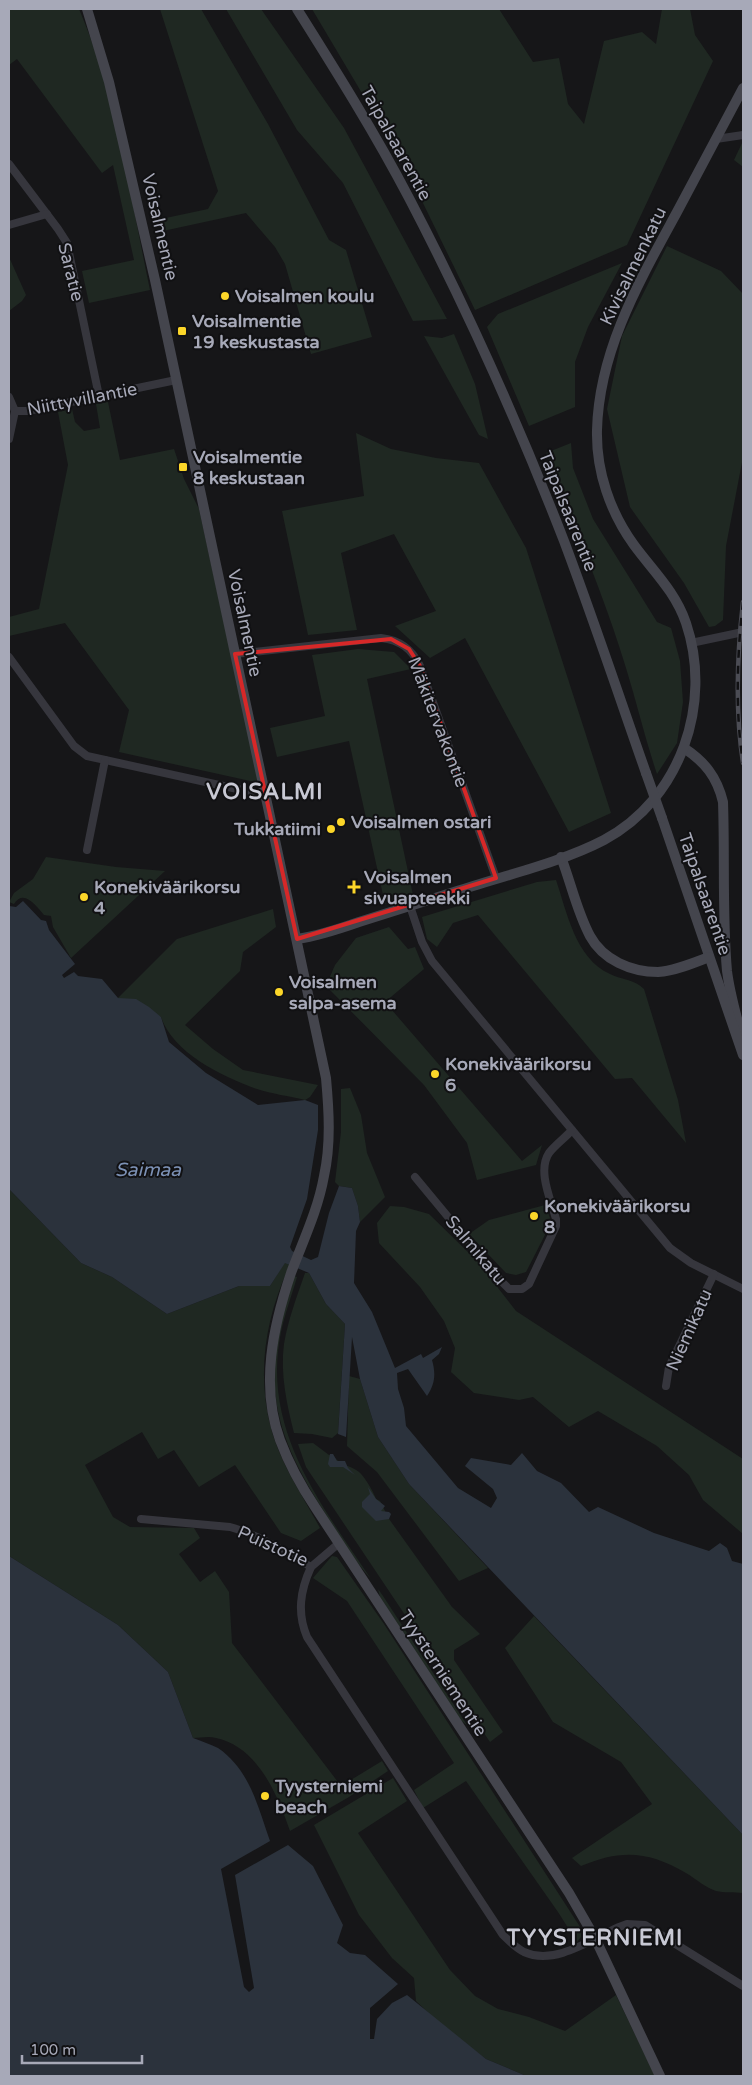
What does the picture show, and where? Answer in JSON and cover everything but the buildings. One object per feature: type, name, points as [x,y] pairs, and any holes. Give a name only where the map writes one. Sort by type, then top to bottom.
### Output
[{"type":"street","name":"Voisalmentie","points":[[87,9],[109,82],[125,145],[326,1078],[329,1127],[324,1175],[315,1210],[292,1271]]},
{"type":"street","name":"Taipalsaarentie","points":[[297,9],[347,89],[408,196],[475,334],[511,414],[563,539],[662,818],[743,1055]]},
{"type":"street","name":"Kivisalmenkatu","points":[[297,939],[312,937],[410,906],[561,857],[607,839],[644,810],[658,795],[668,779],[684,748],[694,709],[696,690],[694,657],[679,605],[670,588],[636,548],[613,510],[600,468],[597,432],[599,410],[610,355],[624,314],[743,88]]},
{"type":"street","points":[[716,139],[743,135]]},
{"type":"street","name":"Saratie","points":[[9,164],[67,242],[99,396]]},
{"type":"street","points":[[9,225],[47,214]]},
{"type":"street","name":"Niittyvillantie","points":[[9,439],[15,411],[28,411],[176,380]]},
{"type":"street","points":[[9,397],[15,411]]},
{"type":"street","points":[[691,643],[743,632]]},
{"type":"street","name":"Mäkitervakontie","points":[[235,654],[381,638],[391,639],[409,649],[420,666],[496,878]]},
{"type":"street","points":[[9,657],[74,746],[87,756],[251,792],[264,792]]},
{"type":"street","points":[[684,748],[708,767],[720,788],[727,972],[743,1042]]},
{"type":"street","points":[[87,850],[105,760]]},
{"type":"street","points":[[561,857],[585,926],[600,950],[612,959],[628,968],[659,972],[709,957]]},
{"type":"street","points":[[410,906],[422,942],[432,961],[670,1248],[691,1264],[743,1289]]},
{"type":"street","name":"Salmikatu","points":[[414,1177],[502,1282],[509,1289],[522,1289],[529,1284],[556,1226],[556,1219],[544,1177],[546,1158],[550,1151],[572,1130]]},
{"type":"street","name":"Tyysterniementie","points":[[292,1271],[279,1311],[273,1338],[270,1383],[274,1417],[279,1438],[294,1472],[338,1544],[556,1872],[595,1938],[660,2076]]},
{"type":"street","name":"Niemikatu","points":[[666,1386],[669,1367],[714,1274]]},
{"type":"street","name":"Puistotie","points":[[141,1519],[230,1527],[241,1530],[276,1546],[311,1567],[338,1544]]},
{"type":"street","points":[[311,1567],[300,1602],[300,1615],[306,1637],[503,1935],[514,1946],[525,1953],[534,1955],[570,1952],[595,1938],[627,1924],[645,1925],[743,1986]]},
{"type":"highlighted area","points":[[391,639],[409,649],[420,666],[496,878],[297,939],[235,654]]},
{"type":"shaded area","points":[[9,9],[79,9],[92,42],[113,112],[150,290],[89,303],[82,271],[134,260],[113,165],[102,173],[17,59],[9,65]]},
{"type":"shaded area","points":[[160,9],[201,9],[268,124],[329,240],[346,250],[372,337],[311,354],[285,264],[275,247],[246,213],[163,231],[161,219],[208,209],[218,191]]},
{"type":"shaded area","points":[[226,9],[261,9],[344,128],[447,319],[413,321],[343,183],[297,130]]},
{"type":"shaded area","points":[[312,9],[499,9],[533,62],[559,58],[568,104],[584,124],[604,41],[642,32],[656,44],[662,9],[690,9],[695,35],[713,61],[627,245],[475,310],[404,164]]},
{"type":"shaded area","points":[[743,141],[743,167],[734,160]]},
{"type":"shaded area","points":[[667,246],[721,271],[743,294],[743,457],[726,546],[723,620],[715,626],[709,627],[684,583],[630,507],[607,409],[622,336]]},
{"type":"shaded area","points":[[9,257],[26,295],[22,301],[9,311]]},
{"type":"shaded area","points":[[622,263],[588,327],[575,362],[575,407],[529,426],[487,327],[498,314]]},
{"type":"shaded area","points":[[454,334],[475,384],[488,439],[479,435],[424,336],[442,338]]},
{"type":"shaded area","points":[[108,402],[120,460],[174,449],[184,479],[199,509],[259,783],[119,752],[129,710],[65,623],[9,636],[9,617],[39,609],[68,465],[58,412],[72,409],[75,422],[84,431],[100,428],[96,404]]},
{"type":"shaded area","points":[[356,433],[391,449],[436,458],[479,463],[526,548],[611,813],[569,832],[465,638],[430,658],[395,626],[436,611],[394,534],[341,553],[357,630],[308,635],[282,511],[364,496]]},
{"type":"shaded area","points":[[571,443],[573,468],[593,519],[657,622],[671,628],[680,661],[683,702],[677,743],[657,774],[608,614],[546,453]]},
{"type":"shaded area","points":[[358,649],[394,652],[411,669],[367,679],[413,895],[385,904],[349,741],[277,757],[270,728],[325,716],[312,655]]},
{"type":"shaded area","points":[[46,857],[116,867],[165,871],[71,958],[53,927],[51,916],[44,915],[26,898],[18,900],[14,904],[9,902],[14,893],[33,879]]},
{"type":"shaded area","points":[[556,880],[574,933],[588,957],[598,967],[610,974],[632,981],[644,989],[678,1100],[686,1143],[632,1078],[615,1079],[478,915],[453,923],[437,947],[427,939],[422,917],[537,882]]},
{"type":"shaded area","points":[[273,909],[276,927],[243,952],[240,971],[185,1025],[213,1049],[243,1070],[318,1085],[310,1097],[305,1100],[257,1089],[229,1078],[201,1062],[176,1042],[167,1030],[161,1017],[118,998],[177,939]]},
{"type":"shaded area","points":[[389,927],[408,949],[415,947],[424,969],[385,1002],[522,1161],[542,1145],[536,1165],[477,1180],[467,1143],[424,1085],[326,986],[335,965],[356,938]]},
{"type":"shaded area","points":[[350,1088],[361,1115],[367,1153],[385,1197],[360,1222],[358,1206],[352,1188],[339,1186],[335,1182],[341,1132],[341,1089]]},
{"type":"shaded area","points":[[9,1189],[81,1263],[112,1277],[167,1314],[239,1286],[270,1286],[285,1262],[290,1265],[269,1324],[264,1365],[264,1386],[271,1428],[280,1454],[320,1528],[301,1541],[281,1533],[235,1465],[199,1487],[174,1450],[158,1459],[142,1432],[85,1465],[113,1517],[130,1527],[194,1528],[200,1538],[179,1554],[200,1582],[215,1571],[229,1592],[232,1643],[341,1786],[382,1761],[388,1771],[349,1797],[290,1831],[279,1802],[264,1774],[243,1751],[231,1743],[213,1737],[193,1738],[168,1672],[118,1625],[9,1556]]},
{"type":"shaded area","points":[[545,1205],[550,1218],[547,1231],[526,1272],[516,1275],[506,1273],[469,1234],[489,1220]]},
{"type":"shaded area","points":[[390,1206],[404,1207],[429,1214],[477,1261],[516,1311],[743,1459],[743,1534],[703,1500],[689,1475],[657,1446],[598,1411],[569,1427],[533,1397],[519,1400],[474,1393],[451,1372],[455,1348],[444,1321],[420,1287],[379,1243],[377,1223]]},
{"type":"shaded area","points":[[305,1273],[309,1273],[326,1304],[345,1324],[338,1433],[332,1438],[294,1433],[287,1400],[283,1367],[284,1344],[290,1317]]},
{"type":"shaded area","points":[[294,1276],[297,1277],[284,1318],[277,1367],[279,1401],[287,1433],[299,1463],[315,1493],[371,1579],[346,1546],[310,1488],[298,1467],[282,1425],[274,1381],[275,1357],[282,1317]]},
{"type":"shaded area","points":[[349,1376],[360,1379],[378,1437],[409,1484],[488,1568],[459,1581],[377,1472],[347,1446]]},
{"type":"shaded area","points":[[313,1443],[329,1455],[333,1454],[341,1463],[361,1474],[369,1484],[376,1499],[380,1501],[389,1519],[452,1607],[480,1634],[454,1650],[454,1660],[503,1732],[490,1742],[306,1467],[298,1444]]},
{"type":"shaded area","points":[[332,1556],[337,1557],[384,1624],[584,1933],[577,1942],[466,1781],[423,1808],[414,1790],[454,1763],[347,1601],[313,1578]]},
{"type":"shaded area","points":[[378,1589],[467,1725],[460,1720],[380,1597]]},
{"type":"shaded area","points":[[534,1616],[743,1835],[743,1893],[712,1890],[673,1866],[647,1857],[622,1855],[581,1866],[572,1858],[652,1804],[621,1762],[553,1722],[505,1648]]},
{"type":"shaded area","points":[[393,1778],[407,1801],[358,1833],[450,1970],[475,1996],[498,2009],[529,2017],[565,2031],[616,1995],[655,2076],[524,2075],[486,2059],[440,2024],[416,2001],[414,1978],[392,1958],[359,1915],[314,1825]]},
{"type":"water","name":"Saimaa","points":[[23,901],[41,920],[46,921],[49,930],[75,964],[62,975],[64,978],[74,972],[78,976],[102,979],[118,998],[136,999],[149,1007],[161,1017],[169,1042],[206,1073],[258,1105],[305,1100],[318,1105],[318,1130],[307,1199],[290,1247],[292,1251],[311,1260],[318,1257],[329,1213],[339,1186],[352,1188],[358,1206],[360,1222],[356,1231],[354,1283],[372,1312],[395,1368],[421,1354],[423,1358],[442,1347],[439,1354],[432,1360],[434,1379],[427,1396],[408,1369],[397,1373],[398,1389],[404,1408],[406,1426],[458,1488],[491,1508],[497,1498],[493,1489],[465,1466],[471,1458],[511,1465],[522,1453],[537,1471],[561,1483],[589,1512],[598,1507],[654,1533],[709,1551],[720,1543],[727,1548],[732,1561],[743,1564],[743,1835],[409,1484],[378,1437],[360,1379],[352,1337],[346,1437],[338,1434],[345,1324],[326,1304],[309,1273],[285,1263],[270,1286],[239,1286],[167,1314],[112,1277],[81,1263],[9,1189],[9,906],[16,907]]},
{"type":"water","points":[[330,1454],[333,1454],[337,1461],[345,1461],[348,1468],[355,1475],[343,1467],[330,1467],[328,1464]]},
{"type":"water","points":[[368,1487],[376,1499],[385,1506],[381,1511],[391,1514],[389,1519],[376,1521],[362,1507],[362,1502],[370,1494]]},
{"type":"water","points":[[9,1556],[118,1625],[168,1672],[193,1738],[218,1748],[229,1757],[238,1767],[252,1790],[270,1841],[221,1869],[244,1987],[249,1992],[254,1988],[235,1875],[288,1845],[313,1866],[343,1925],[337,1943],[350,1953],[365,1955],[398,1984],[370,2008],[370,2039],[374,2039],[377,2019],[392,2003],[407,1995],[486,2059],[524,2075],[545,2076],[9,2076]]},
{"type":"railway","points":[[743,602],[739,642],[738,683],[740,743],[743,763]]},
{"type":"place","name":"Voisalmen koulu","points":[[225,296]]},
{"type":"place","name":"Voisalmentie 19 keskustasta","points":[[182,331]]},
{"type":"place","name":"Voisalmentie 8 keskustaan","points":[[183,467]]},
{"type":"place","name":"Voisalmen ostari","points":[[341,822]]},
{"type":"place","name":"Tukkatiimi","points":[[331,829]]},
{"type":"place","name":"Voisalmen sivuapteekki","points":[[354,887]]},
{"type":"place","name":"Konekiväärikorsu 4","points":[[84,897]]},
{"type":"place","name":"Voisalmen salpa-asema","points":[[279,992]]},
{"type":"place","name":"Konekiväärikorsu 6","points":[[435,1074]]},
{"type":"place","name":"Konekiväärikorsu 8","points":[[534,1216]]},
{"type":"place","name":"Tyysterniemi beach","points":[[265,1796]]},
{"type":"district","name":"VOISALMI","points":[[265,792]]},
{"type":"district","name":"TYYSTERNIEMI","points":[[595,1938]]}]
